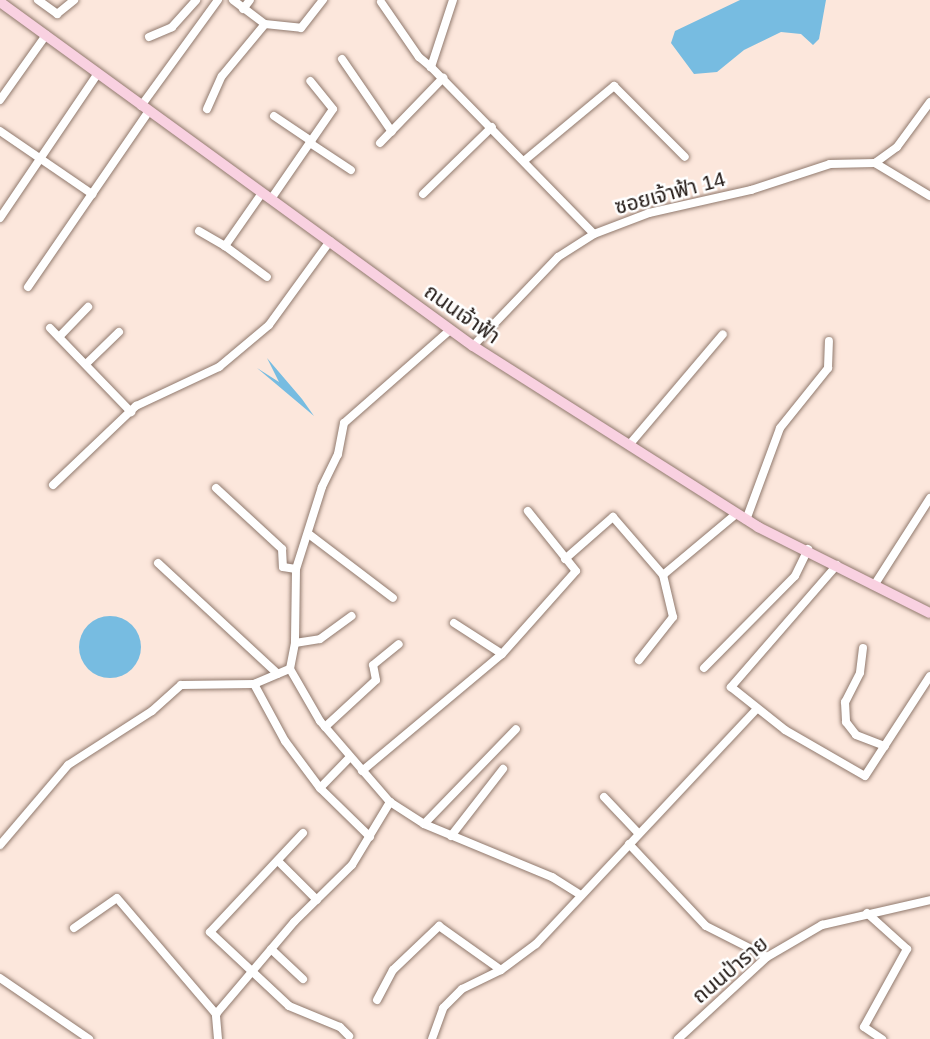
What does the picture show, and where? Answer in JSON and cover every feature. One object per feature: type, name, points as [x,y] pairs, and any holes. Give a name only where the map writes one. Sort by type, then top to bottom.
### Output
[{"type":"main road","name":"ถนนเจ้าฟ้า","points":[[0,2],[473,346],[741,517],[930,613]]},
{"type":"street","points":[[38,0],[57,14],[75,0]]},
{"type":"street","points":[[149,37],[172,27],[196,0]]},
{"type":"street","points":[[27,287],[92,194],[218,0]]},
{"type":"street","points":[[233,0],[265,24],[301,27],[323,0]]},
{"type":"street","points":[[243,9],[250,0]]},
{"type":"street","points":[[431,67],[453,0]]},
{"type":"street","points":[[381,2],[419,57],[525,160],[594,234]]},
{"type":"street","points":[[207,109],[222,76],[265,24]]},
{"type":"street","points":[[0,100],[46,35]]},
{"type":"street","points":[[342,59],[392,132]]},
{"type":"street","points":[[0,218],[98,73]]},
{"type":"street","points":[[380,143],[443,78]]},
{"type":"street","points":[[225,246],[310,142],[333,109],[310,80]]},
{"type":"street","points":[[525,160],[614,86],[685,157]]},
{"type":"street","points":[[930,102],[897,146],[875,163],[930,196]]},
{"type":"street","points":[[274,116],[351,170]]},
{"type":"street","points":[[423,194],[492,127]]},
{"type":"street","points":[[0,131],[92,194]]},
{"type":"street","name":"ซอยเจ้าฟ้า 14","points":[[473,346],[558,257],[594,234],[649,214],[751,190],[830,164],[875,163]]},
{"type":"street","points":[[199,230],[267,277]]},
{"type":"street","points":[[53,485],[131,412],[219,367],[269,325],[330,241]]},
{"type":"street","points":[[59,337],[88,307]]},
{"type":"street","points":[[50,328],[131,412]]},
{"type":"street","points":[[450,330],[344,423],[338,454],[322,487],[310,535],[296,569],[295,643],[290,669],[325,727],[390,802],[424,824],[552,877],[581,895]]},
{"type":"street","points":[[86,364],[119,332]]},
{"type":"street","points":[[629,445],[723,334]]},
{"type":"street","points":[[663,575],[741,517],[780,428],[828,368],[829,341]]},
{"type":"street","points":[[216,488],[282,549],[284,567],[296,569]]},
{"type":"street","points":[[875,584],[930,498]]},
{"type":"street","points":[[362,771],[502,654],[576,571],[528,511]]},
{"type":"street","points":[[565,559],[613,517],[663,575],[673,617],[639,660]]},
{"type":"street","points":[[310,535],[393,598]]},
{"type":"street","points":[[704,668],[795,576],[808,549]]},
{"type":"street","points":[[158,563],[278,674]]},
{"type":"street","points":[[837,565],[731,687],[785,730],[865,776],[930,676]]},
{"type":"street","points":[[295,643],[320,639],[352,616]]},
{"type":"street","points":[[454,623],[502,654]]},
{"type":"street","points":[[325,727],[376,680],[373,665],[400,643]]},
{"type":"street","points":[[863,648],[860,673],[845,702],[846,722],[856,735],[885,746]]},
{"type":"street","points":[[0,845],[68,765],[152,711],[181,685],[254,684],[290,669]]},
{"type":"street","points":[[254,684],[285,741],[320,788],[370,837]]},
{"type":"street","points":[[432,1039],[443,1008],[461,989],[501,970],[536,944],[757,709]]},
{"type":"street","points":[[424,824],[516,729]]},
{"type":"street","points":[[320,788],[350,757]]},
{"type":"street","points":[[451,836],[503,769]]},
{"type":"street","points":[[604,797],[638,833]]},
{"type":"street","points":[[216,1014],[271,949],[352,865],[390,802]]},
{"type":"street","points":[[303,833],[210,932],[251,973],[296,1010],[340,1027],[349,1036]]},
{"type":"street","points":[[629,844],[706,926],[766,957]]},
{"type":"street","points":[[278,861],[317,900]]},
{"type":"street","points":[[74,928],[117,898],[216,1014],[218,1039]]},
{"type":"street","name":"ถนนป่าราย","points":[[678,1039],[766,957],[822,925],[930,900]]},
{"type":"street","points":[[867,913],[907,949],[864,1027],[882,1039]]},
{"type":"street","points":[[377,1000],[393,970],[439,926],[501,970]]},
{"type":"street","points":[[271,949],[303,979]]},
{"type":"street","points":[[0,978],[89,1039]]},
{"type":"water","points":[[740,0],[826,0],[819,39],[813,45],[801,34],[781,32],[744,50],[717,72],[694,74],[671,43],[675,31]]},
{"type":"water","points":[[267,358],[314,416],[257,368],[279,382]]},
{"type":"water","points":[[104,616],[116,616],[132,625],[139,635],[139,659],[132,669],[116,678],[104,678],[93,673],[84,664],[79,653],[79,641],[84,630],[93,621]]}]
